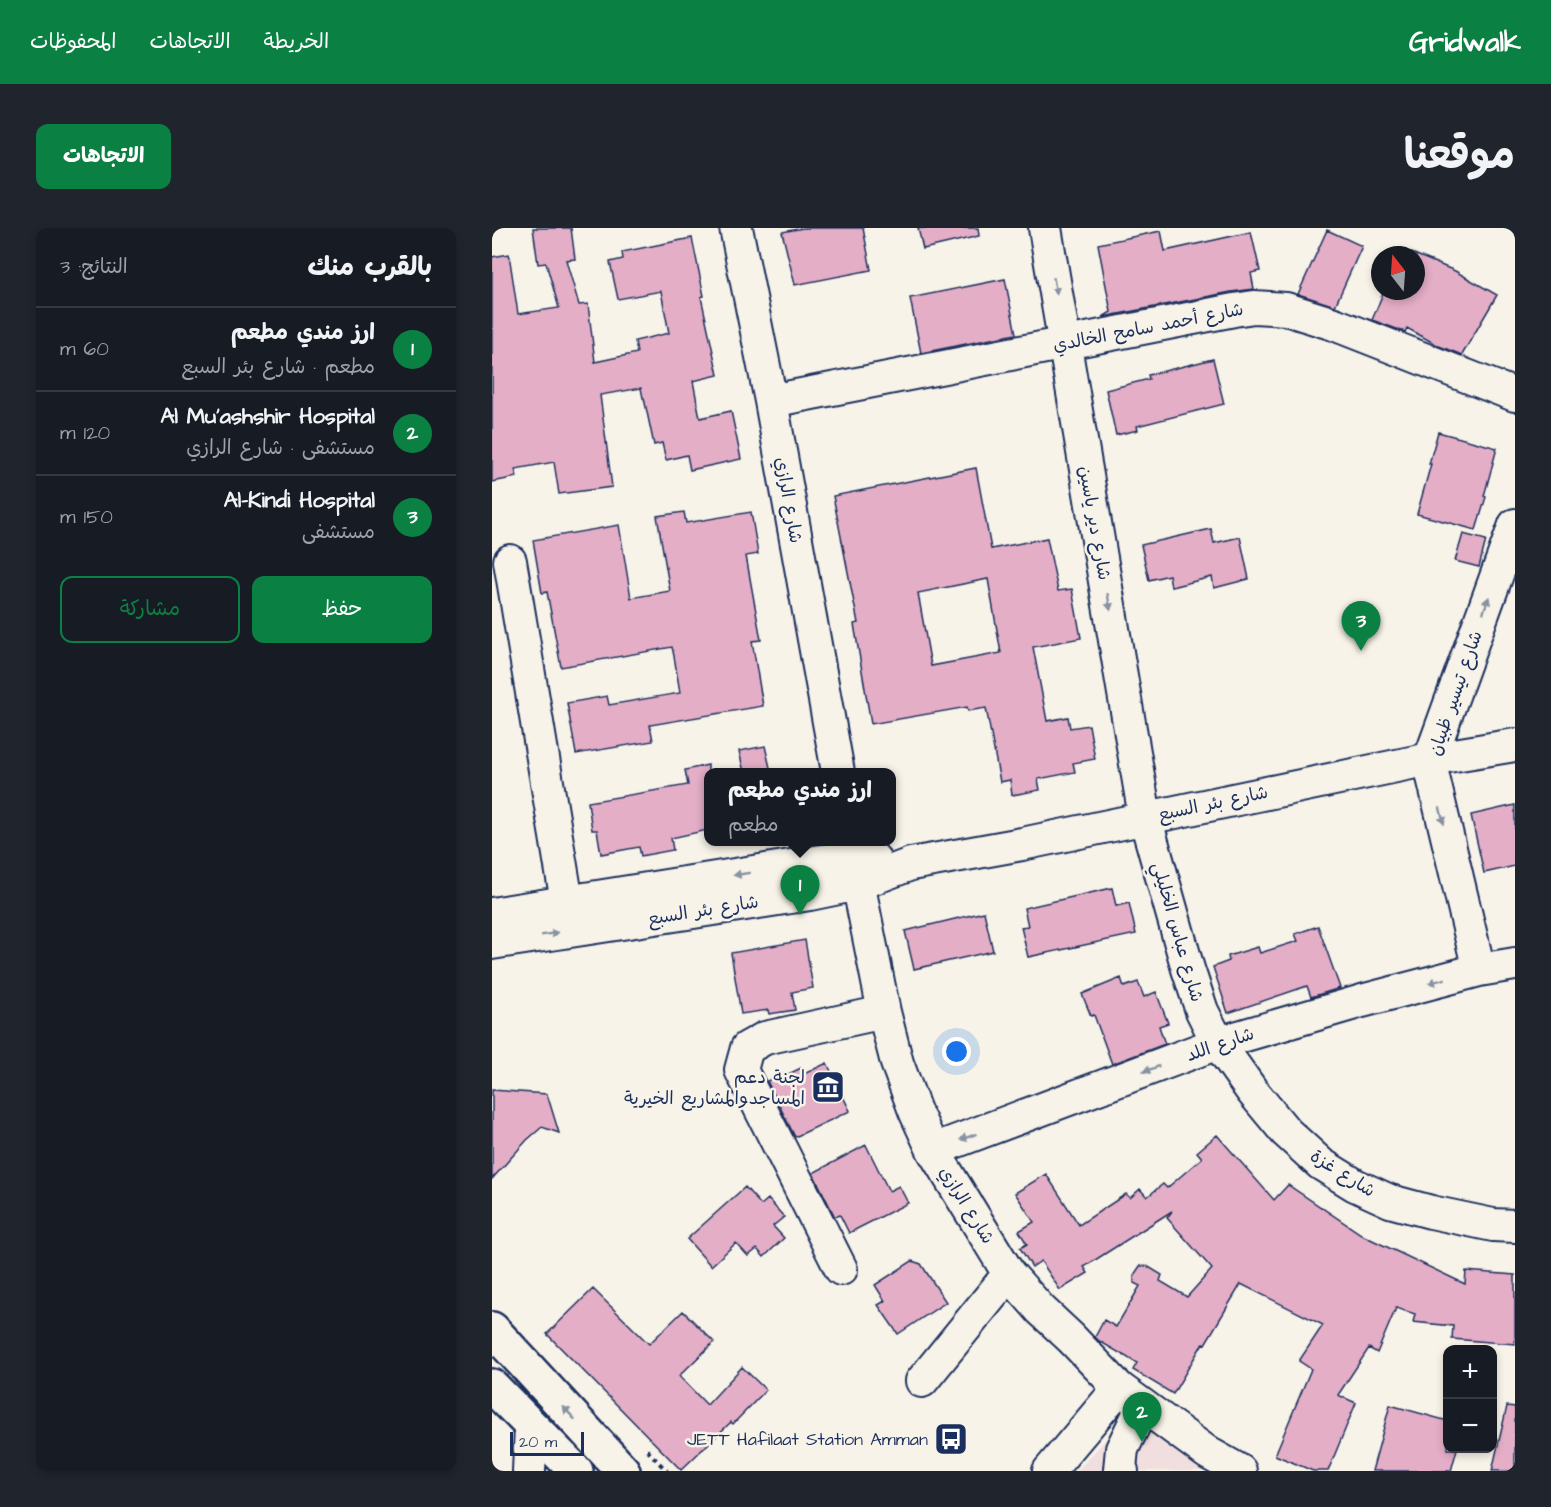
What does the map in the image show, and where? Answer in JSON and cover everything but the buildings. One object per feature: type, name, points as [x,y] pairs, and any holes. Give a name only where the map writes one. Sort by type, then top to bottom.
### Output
[{"type":"main road","points":[[492,1329],[635,1461]]},
{"type":"main road","points":[[493,1391],[576,1471]]},
{"type":"street","name":"شارع الرازي","points":[[736,228],[771,401],[837,768]]},
{"type":"street","name":"شارع دير ياسين","points":[[1045,228],[1145,818]]},
{"type":"street","name":"شارع أحمد سامح الخالدي","points":[[771,401],[1254,307],[1286,309],[1334,324],[1515,395]]},
{"type":"street","name":"شارع تيسير ظبيان","points":[[1479,970],[1430,759],[1515,525]]},
{"type":"street","points":[[510,561],[567,902]]},
{"type":"street","name":"شارع بئر السبع","points":[[492,914],[854,861],[911,864],[1022,844],[1430,759],[1515,745]]},
{"type":"street","name":"شارع عباس الخليلي","points":[[1145,818],[1191,980],[1202,1011],[1218,1043]]},
{"type":"street","name":"شارع الرازي","points":[[854,861],[884,1012],[897,1063],[915,1111],[933,1150],[1009,1274],[1041,1310],[1131,1397],[1208,1453],[1240,1471]]},
{"type":"street","name":"شارع بئر السبع","points":[[492,943],[810,894],[854,861]]},
{"type":"street","name":"شارع اللد","points":[[933,1150],[1218,1043],[1362,1001],[1479,970],[1515,964]]},
{"type":"street","points":[[841,1269],[741,1070],[747,1048],[765,1038],[884,1012]]},
{"type":"street","name":"شارع غزة","points":[[1218,1043],[1252,1091],[1286,1132],[1322,1164],[1355,1185],[1390,1201],[1431,1212],[1493,1225],[1515,1226]]},
{"type":"street","points":[[922,1381],[1009,1274]]},
{"type":"street","points":[[1049,1471],[1131,1397]]},
{"type":"street","points":[[1122,1471],[1120,1469],[1122,1449],[1131,1397]]},
{"type":"street","points":[[529,1471],[531,1426]]},
{"type":"path","points":[[635,1461],[667,1471]]},
{"type":"shaded area","points":[[1130,1413],[1232,1471],[1077,1471]]},
{"type":"place","name":"Al-Kindi Hospital","points":[[1361,651]]},
{"type":"place","name":"ارز مندي مطعم","points":[[800,915]]},
{"type":"place","name":"لجنة دعم المساجدوالمشاريع الخيرية","points":[[828,1087]]},
{"type":"place","name":"JETT Hafilaat Station Amman","points":[[951,1439]]},
{"type":"place","name":"Al Mu'ashshir Hospital","points":[[1142,1442]]}]
